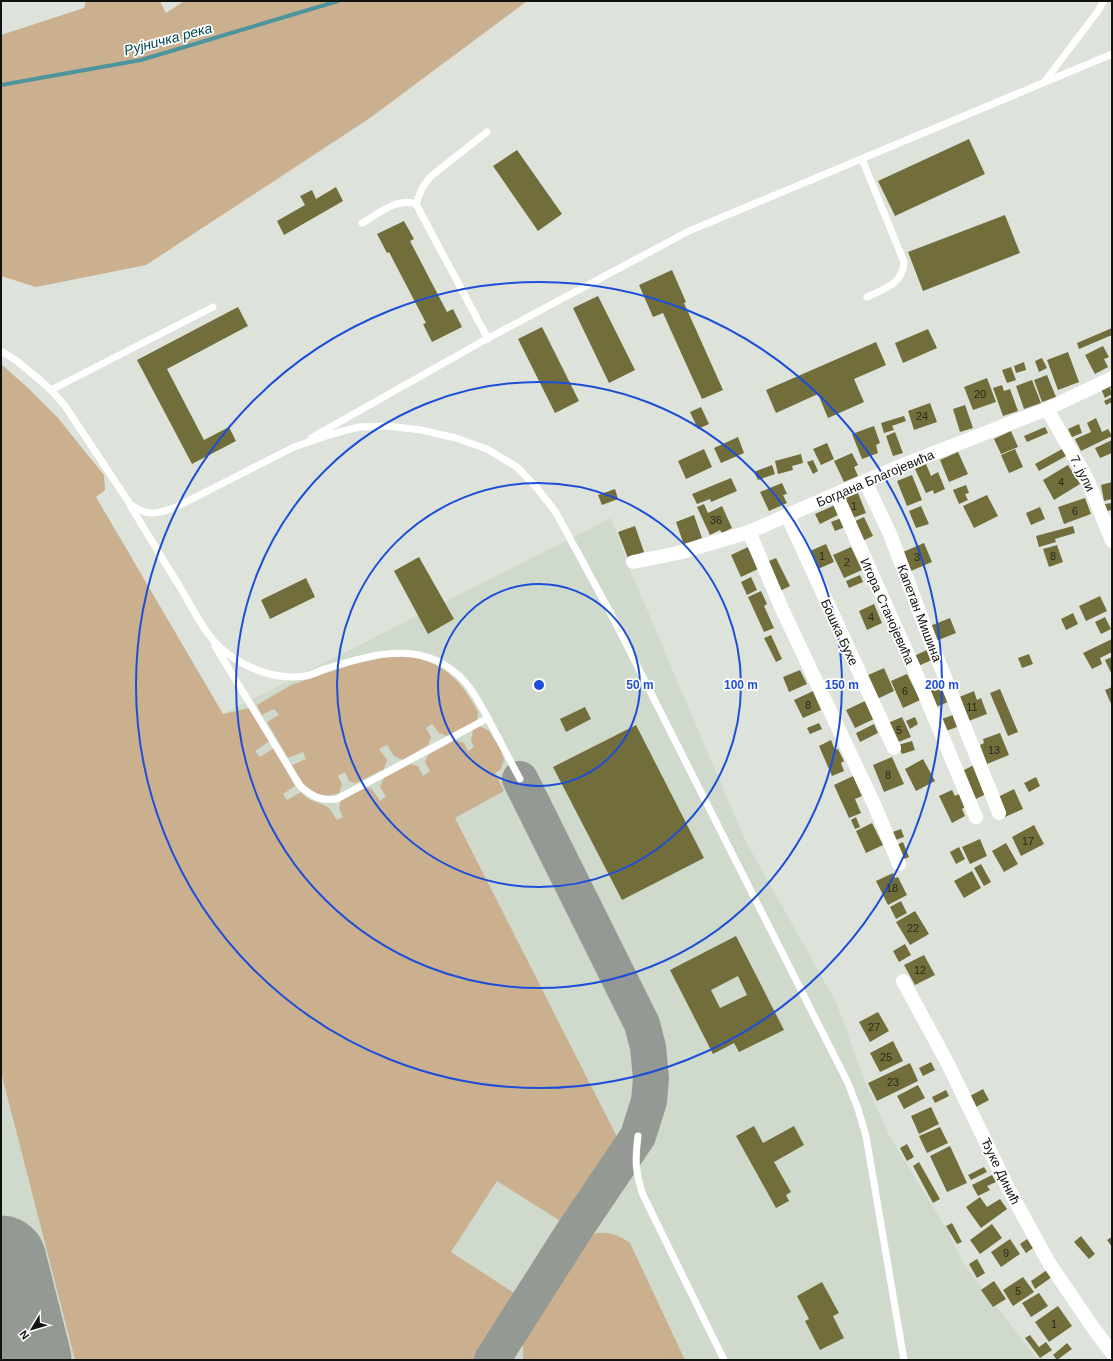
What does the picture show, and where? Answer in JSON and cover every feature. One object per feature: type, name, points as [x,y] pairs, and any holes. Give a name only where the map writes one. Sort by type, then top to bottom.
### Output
[{"type":"street","name":"Богдана Благојевића","points":[[633,562],[678,553],[749,532],[898,467],[1047,409],[1112,378]]},
{"type":"street","name":"7. јули","points":[[1047,409],[1087,478],[1112,541]]},
{"type":"street","name":"Капетан Мишина","points":[[865,481],[890,534],[928,635],[999,813]]},
{"type":"street","name":"Игора Станојевића","points":[[836,494],[912,666],[976,817]]},
{"type":"street","name":"Бошка Бухе","points":[[787,515],[894,748]]},
{"type":"street","points":[[749,532],[782,609],[874,804],[899,864]]},
{"type":"street","name":"Ђуке Динић","points":[[902,981],[948,1064],[1007,1186],[1046,1257],[1112,1353]]},
{"type":"lane","points":[[1044,82],[1104,1]]},
{"type":"lane","points":[[130,504],[144,513],[154,514],[176,507],[294,447],[488,338],[689,232],[1112,54]]},
{"type":"lane","points":[[416,204],[422,188],[430,177],[487,132]]},
{"type":"lane","points":[[862,159],[904,262],[904,270],[901,277],[894,283],[867,298]]},
{"type":"lane","points":[[362,223],[396,203],[408,202],[416,204],[488,338]]},
{"type":"lane","points":[[51,390],[213,306]]},
{"type":"lane","points":[[1,351],[17,361],[51,390],[65,406],[130,504],[300,786],[317,798],[326,800],[337,799],[488,718]]},
{"type":"lane","points":[[294,447],[332,434],[359,427],[388,426],[428,431],[456,438],[487,449],[517,467],[537,488],[555,511],[611,614],[848,1083],[866,1136],[904,1360]]},
{"type":"lane","points":[[211,639],[233,658],[260,672],[282,677],[306,676],[327,668],[368,657],[403,652],[420,654],[434,659],[464,680],[471,688],[520,779]]},
{"type":"lane","points":[[638,1136],[635,1169],[643,1194],[724,1360]]},
{"type":"shaded area","points":[[86,1],[160,1],[166,13],[184,1],[527,1],[370,118],[146,265],[36,287],[1,276],[1,35],[84,8]]},
{"type":"shaded area","points":[[1,364],[57,417],[104,475],[105,490],[96,497],[223,714],[611,518],[631,572],[745,840],[837,1004],[865,1082],[891,1139],[946,1228],[963,1263],[1038,1360],[1,1360]]},
{"type":"shaded area","points":[[1,364],[57,417],[104,475],[105,490],[96,497],[223,714],[249,708],[270,741],[255,751],[260,757],[274,748],[295,786],[283,794],[287,800],[301,792],[304,796],[330,809],[337,820],[343,817],[339,808],[341,800],[365,787],[372,789],[380,801],[386,796],[380,787],[384,778],[410,764],[418,766],[423,776],[430,771],[425,762],[428,755],[455,740],[464,743],[468,751],[474,747],[471,740],[473,730],[480,726],[489,731],[501,750],[504,760],[501,769],[495,773],[504,791],[455,818],[616,1135],[614,1148],[565,1224],[497,1181],[451,1252],[519,1296],[493,1338],[474,1360],[75,1360],[1,1072]]},
{"type":"shaded area","points":[[409,656],[422,659],[451,675],[472,701],[478,712],[477,721],[447,736],[439,733],[432,724],[426,728],[431,737],[428,745],[403,760],[394,756],[387,745],[379,749],[387,760],[384,769],[356,783],[349,781],[345,772],[338,776],[342,784],[339,793],[330,795],[315,794],[301,780],[292,765],[306,759],[303,752],[288,758],[267,722],[279,715],[274,709],[262,715],[257,705],[291,685],[351,665],[384,657]]},
{"type":"shaded area","points":[[597,1233],[615,1235],[630,1243],[685,1360],[523,1360],[523,1344],[529,1328],[582,1244],[592,1235]]},
{"type":"building","points":[[969,139],[985,174],[895,216],[878,181]]},
{"type":"building","points":[[517,150],[562,214],[538,231],[493,166]]},
{"type":"building","points":[[336,187],[343,201],[284,235],[277,221],[305,205],[300,196],[312,190],[316,199]]},
{"type":"building","points":[[1005,215],[1020,253],[923,291],[908,252]]},
{"type":"building","points":[[404,221],[414,239],[410,241],[447,312],[453,309],[462,327],[432,342],[423,324],[426,323],[389,252],[387,253],[377,234]]},
{"type":"building","points":[[672,270],[686,302],[684,303],[723,390],[702,399],[663,313],[653,317],[639,285]]},
{"type":"building","points":[[598,296],[635,370],[609,383],[573,308]]},
{"type":"building","points":[[238,307],[248,326],[167,369],[204,440],[229,427],[236,441],[192,464],[137,360]]},
{"type":"building","points":[[542,327],[579,401],[555,413],[518,339]]},
{"type":"building","points":[[1112,328],[1112,335],[1079,349],[1077,343]]},
{"type":"building","points":[[928,329],[937,348],[903,363],[895,343]]},
{"type":"building","points":[[876,342],[886,365],[854,379],[864,402],[828,418],[818,394],[776,413],[766,390]]},
{"type":"building","points":[[1103,346],[1109,357],[1104,359],[1108,367],[1095,374],[1085,355]]},
{"type":"building","points":[[1068,352],[1079,382],[1058,390],[1047,360]]},
{"type":"building","points":[[1042,358],[1047,368],[1039,372],[1035,361]]},
{"type":"building","points":[[1024,362],[1026,370],[1016,373],[1014,366]]},
{"type":"building","points":[[1011,367],[1016,380],[1007,383],[1002,370]]},
{"type":"building","points":[[1047,375],[1056,397],[1042,402],[1034,380]]},
{"type":"building","points":[[987,378],[996,402],[973,410],[964,387]]},
{"type":"building","points":[[1032,380],[1041,403],[1024,409],[1016,386]]},
{"type":"building","points":[[1112,384],[1112,387],[1110,388],[1112,394],[1105,398],[1101,389]]},
{"type":"building","points":[[1002,385],[1004,391],[1010,389],[1018,411],[1003,416],[993,388]]},
{"type":"building","points":[[1112,397],[1112,402],[1106,405],[1104,401]]},
{"type":"building","points":[[930,403],[937,422],[914,430],[908,411]]},
{"type":"building","points":[[965,405],[973,428],[960,432],[953,409]]},
{"type":"building","points":[[701,407],[709,424],[698,429],[690,412]]},
{"type":"building","points":[[904,416],[906,421],[892,426],[894,430],[884,433],[881,423]]},
{"type":"building","points":[[1096,418],[1102,432],[1108,429],[1112,436],[1081,451],[1075,439],[1091,432],[1087,423]]},
{"type":"building","points":[[1079,424],[1082,433],[1072,437],[1068,429]]},
{"type":"building","points":[[874,426],[880,443],[876,445],[878,453],[862,459],[852,434]]},
{"type":"building","points":[[1045,427],[1048,433],[1027,442],[1024,436]]},
{"type":"building","points":[[1011,431],[1018,447],[1001,454],[994,439]]},
{"type":"building","points":[[895,432],[903,453],[893,456],[886,436]]},
{"type":"building","points":[[738,437],[744,453],[721,463],[714,448]]},
{"type":"building","points":[[1112,440],[1112,453],[1100,458],[1095,448]]},
{"type":"building","points":[[827,443],[834,459],[821,465],[813,449]]},
{"type":"building","points":[[1064,448],[1068,455],[1039,471],[1035,464]]},
{"type":"building","points":[[704,449],[712,467],[686,479],[678,461]]},
{"type":"building","points":[[1015,449],[1023,467],[1009,473],[1001,455]]},
{"type":"building","points":[[958,452],[968,474],[949,482],[940,460]]},
{"type":"building","points":[[852,453],[858,465],[854,467],[858,476],[844,482],[834,461]]},
{"type":"building","points":[[801,454],[803,463],[792,466],[793,470],[778,474],[775,461]]},
{"type":"building","points":[[813,460],[818,471],[813,474],[807,462]]},
{"type":"building","points":[[926,464],[931,476],[938,472],[945,489],[934,494],[933,490],[926,493],[915,469]]},
{"type":"building","points":[[772,465],[775,474],[758,480],[754,472]]},
{"type":"building","points":[[1068,465],[1080,484],[1054,500],[1043,480]]},
{"type":"building","points":[[912,475],[922,500],[907,506],[897,481]]},
{"type":"building","points":[[731,478],[737,491],[711,502],[710,499],[697,504],[692,494]]},
{"type":"building","points":[[1112,482],[1112,499],[1104,501],[1101,485]]},
{"type":"building","points":[[782,483],[787,494],[783,495],[787,503],[769,511],[760,492]]},
{"type":"building","points":[[966,485],[969,493],[965,494],[968,500],[959,504],[953,490]]},
{"type":"building","points":[[615,489],[618,499],[602,505],[598,495]]},
{"type":"building","points":[[858,493],[866,513],[850,519],[843,499]]},
{"type":"building","points":[[987,495],[998,516],[974,528],[963,506]]},
{"type":"building","points":[[1085,498],[1091,514],[1064,524],[1058,507]]},
{"type":"building","points":[[1112,503],[1112,510],[1107,511],[1105,504]]},
{"type":"building","points":[[704,504],[708,513],[722,506],[732,528],[722,533],[720,530],[710,535],[697,507]]},
{"type":"building","points":[[835,505],[840,514],[820,524],[815,514]]},
{"type":"building","points":[[921,506],[929,524],[916,528],[909,511]]},
{"type":"building","points":[[1040,507],[1045,519],[1031,525],[1026,513]]},
{"type":"building","points":[[694,515],[702,538],[684,545],[676,522]]},
{"type":"building","points":[[864,517],[873,536],[860,542],[851,523]]},
{"type":"building","points":[[841,518],[845,527],[835,531],[831,522]]},
{"type":"building","points":[[635,526],[644,552],[628,558],[618,532]]},
{"type":"building","points":[[1073,526],[1075,533],[1055,539],[1056,542],[1039,547],[1036,536]]},
{"type":"building","points":[[924,543],[932,562],[911,571],[903,552]]},
{"type":"building","points":[[826,544],[834,562],[818,569],[810,551]]},
{"type":"building","points":[[1057,545],[1063,562],[1049,567],[1043,549]]},
{"type":"building","points":[[748,547],[758,569],[741,577],[731,555]]},
{"type":"building","points":[[851,547],[862,570],[844,578],[833,555]]},
{"type":"building","points":[[419,557],[454,619],[428,634],[394,571]]},
{"type":"building","points":[[776,558],[790,586],[778,592],[764,563]]},
{"type":"building","points":[[860,575],[863,582],[849,588],[846,581]]},
{"type":"building","points":[[751,577],[757,590],[747,595],[741,582]]},
{"type":"building","points":[[306,578],[315,597],[270,619],[261,600]]},
{"type":"building","points":[[761,591],[767,604],[764,606],[774,628],[764,632],[748,597]]},
{"type":"building","points":[[1100,596],[1107,611],[1086,621],[1079,606]]},
{"type":"building","points":[[874,604],[882,623],[867,630],[859,611]]},
{"type":"building","points":[[1073,613],[1078,624],[1066,630],[1061,619]]},
{"type":"building","points":[[1105,617],[1111,629],[1101,634],[1095,622]]},
{"type":"building","points":[[950,618],[956,633],[936,641],[930,626]]},
{"type":"building","points":[[771,635],[782,659],[776,662],[764,638]]},
{"type":"building","points":[[1112,639],[1112,652],[1100,658],[1102,664],[1092,669],[1083,653]]},
{"type":"building","points":[[927,650],[932,660],[918,666],[914,656]]},
{"type":"building","points":[[1029,654],[1033,664],[1022,668],[1018,658]]},
{"type":"building","points":[[1112,657],[1112,675],[1105,660]]},
{"type":"building","points":[[884,668],[894,691],[877,699],[866,676]]},
{"type":"building","points":[[800,670],[807,684],[789,692],[783,677]]},
{"type":"building","points":[[907,674],[920,700],[903,708],[891,681]]},
{"type":"building","points":[[938,679],[948,702],[934,708],[924,686]]},
{"type":"building","points":[[1112,687],[1112,706],[1105,690]]},
{"type":"building","points":[[1000,689],[1018,732],[1008,736],[990,693]]},
{"type":"building","points":[[813,691],[821,710],[803,718],[794,700]]},
{"type":"building","points":[[974,691],[977,700],[981,698],[987,714],[966,722],[957,698]]},
{"type":"building","points":[[865,701],[874,719],[855,728],[846,710]]},
{"type":"building","points":[[585,707],[591,719],[566,732],[560,719]]},
{"type":"building","points":[[953,715],[957,727],[943,732],[939,720]]},
{"type":"building","points":[[902,717],[911,737],[896,743],[888,723]]},
{"type":"building","points":[[915,717],[918,724],[910,729],[906,721]]},
{"type":"building","points":[[819,723],[822,729],[810,734],[807,728]]},
{"type":"building","points":[[874,724],[878,733],[860,742],[856,733]]},
{"type":"building","points":[[636,725],[704,858],[622,900],[553,767]]},
{"type":"building","points":[[1000,733],[1009,755],[987,764],[980,745],[984,743],[983,739]]},
{"type":"building","points":[[831,740],[835,750],[838,749],[844,761],[841,763],[844,771],[832,776],[819,746]]},
{"type":"building","points":[[912,741],[915,750],[902,754],[898,745]]},
{"type":"building","points":[[892,757],[904,784],[884,792],[873,765]]},
{"type":"building","points":[[923,759],[935,781],[916,791],[905,769]]},
{"type":"building","points":[[974,765],[986,794],[974,800],[962,771]]},
{"type":"building","points":[[853,776],[862,796],[855,799],[861,813],[849,818],[834,785]]},
{"type":"building","points":[[1036,777],[1040,786],[1029,792],[1024,783]]},
{"type":"building","points":[[1014,789],[1023,809],[1005,817],[996,798]]},
{"type":"building","points":[[952,790],[955,796],[959,794],[965,807],[962,809],[965,816],[952,823],[939,796]]},
{"type":"building","points":[[856,817],[860,827],[855,829],[851,820]]},
{"type":"building","points":[[872,823],[883,845],[866,853],[856,831]]},
{"type":"building","points":[[1034,825],[1044,844],[1021,856],[1012,837]]},
{"type":"building","points":[[901,829],[904,837],[893,841],[890,833]]},
{"type":"building","points":[[980,839],[987,856],[970,864],[962,847]]},
{"type":"building","points":[[903,842],[909,857],[900,861],[894,846]]},
{"type":"building","points":[[1006,843],[1018,864],[1004,872],[992,851]]},
{"type":"building","points":[[959,847],[965,859],[956,864],[950,852]]},
{"type":"building","points":[[981,864],[991,882],[984,886],[974,868]]},
{"type":"building","points":[[972,871],[981,888],[964,898],[954,881]]},
{"type":"building","points":[[893,873],[895,878],[898,877],[907,895],[888,905],[876,881]]},
{"type":"building","points":[[901,901],[907,913],[896,919],[890,907]]},
{"type":"building","points":[[915,911],[929,934],[910,945],[896,922]]},
{"type":"building","points":[[736,936],[784,1030],[739,1052],[734,1043],[713,1054],[670,970]],"holes":[[[738,976],[747,995],[720,1008],[711,990]]]},
{"type":"building","points":[[905,944],[911,955],[899,962],[893,951]]},
{"type":"building","points":[[924,955],[935,975],[915,985],[904,965]]},
{"type":"building","points":[[878,1012],[889,1031],[870,1042],[859,1022]]},
{"type":"building","points":[[893,1041],[903,1061],[880,1072],[870,1053]]},
{"type":"building","points":[[931,1062],[935,1070],[923,1076],[919,1068]]},
{"type":"building","points":[[910,1063],[918,1081],[877,1101],[868,1083]]},
{"type":"building","points":[[918,1085],[925,1098],[904,1109],[897,1096]]},
{"type":"building","points":[[983,1089],[989,1100],[976,1107],[970,1096]]},
{"type":"building","points":[[946,1090],[949,1096],[935,1103],[932,1097]]},
{"type":"building","points":[[931,1107],[939,1124],[919,1134],[911,1116]]},
{"type":"building","points":[[754,1126],[763,1143],[794,1126],[804,1145],[774,1162],[791,1192],[786,1195],[789,1201],[776,1208],[736,1136]]},
{"type":"building","points":[[940,1127],[948,1143],[927,1153],[919,1136]]},
{"type":"building","points":[[907,1144],[914,1157],[907,1161],[900,1148]]},
{"type":"building","points":[[950,1146],[967,1183],[947,1192],[930,1156]]},
{"type":"building","points":[[919,1162],[940,1199],[933,1203],[913,1166]]},
{"type":"building","points":[[984,1167],[987,1172],[971,1180],[968,1175]]},
{"type":"building","points":[[992,1175],[996,1182],[987,1186],[990,1190],[978,1196],[972,1185]]},
{"type":"building","points":[[980,1197],[987,1207],[1000,1199],[1007,1209],[981,1228],[966,1207]]},
{"type":"building","points":[[952,1223],[962,1242],[957,1244],[946,1226]]},
{"type":"building","points":[[992,1224],[1002,1238],[980,1254],[970,1240]]},
{"type":"building","points":[[1081,1236],[1095,1254],[1089,1259],[1074,1242]]},
{"type":"building","points":[[1112,1237],[1112,1247],[1107,1240]]},
{"type":"building","points":[[1010,1239],[1020,1254],[1001,1267],[991,1252]]},
{"type":"building","points":[[1027,1239],[1033,1248],[1026,1253],[1020,1244]]},
{"type":"building","points":[[977,1259],[985,1273],[977,1278],[969,1264]]},
{"type":"building","points":[[1047,1270],[1052,1277],[1035,1289],[1031,1281]]},
{"type":"building","points":[[1023,1277],[1034,1292],[1013,1306],[1003,1290]]},
{"type":"building","points":[[994,1281],[1006,1299],[993,1307],[981,1290]]},
{"type":"building","points":[[822,1282],[839,1313],[833,1316],[844,1338],[820,1350],[805,1321],[809,1319],[797,1296]]},
{"type":"building","points":[[1039,1293],[1048,1306],[1031,1317],[1022,1303]]},
{"type":"building","points":[[1058,1306],[1072,1326],[1049,1342],[1035,1322]]},
{"type":"building","points":[[1030,1335],[1039,1347],[1046,1342],[1052,1350],[1040,1358],[1025,1338]]},
{"type":"building","points":[[1067,1343],[1072,1349],[1057,1360],[1053,1355]]},
{"type":"waterway","name":"Рујничка река","points":[[1,85],[141,60],[338,1]]},
{"type":"taxiway","points":[[492,1360],[572,1234],[638,1136],[649,1101],[651,1078],[648,1047],[642,1024],[520,779]]},
{"type":"runway","points":[[1,1261],[26,1360]]}]
